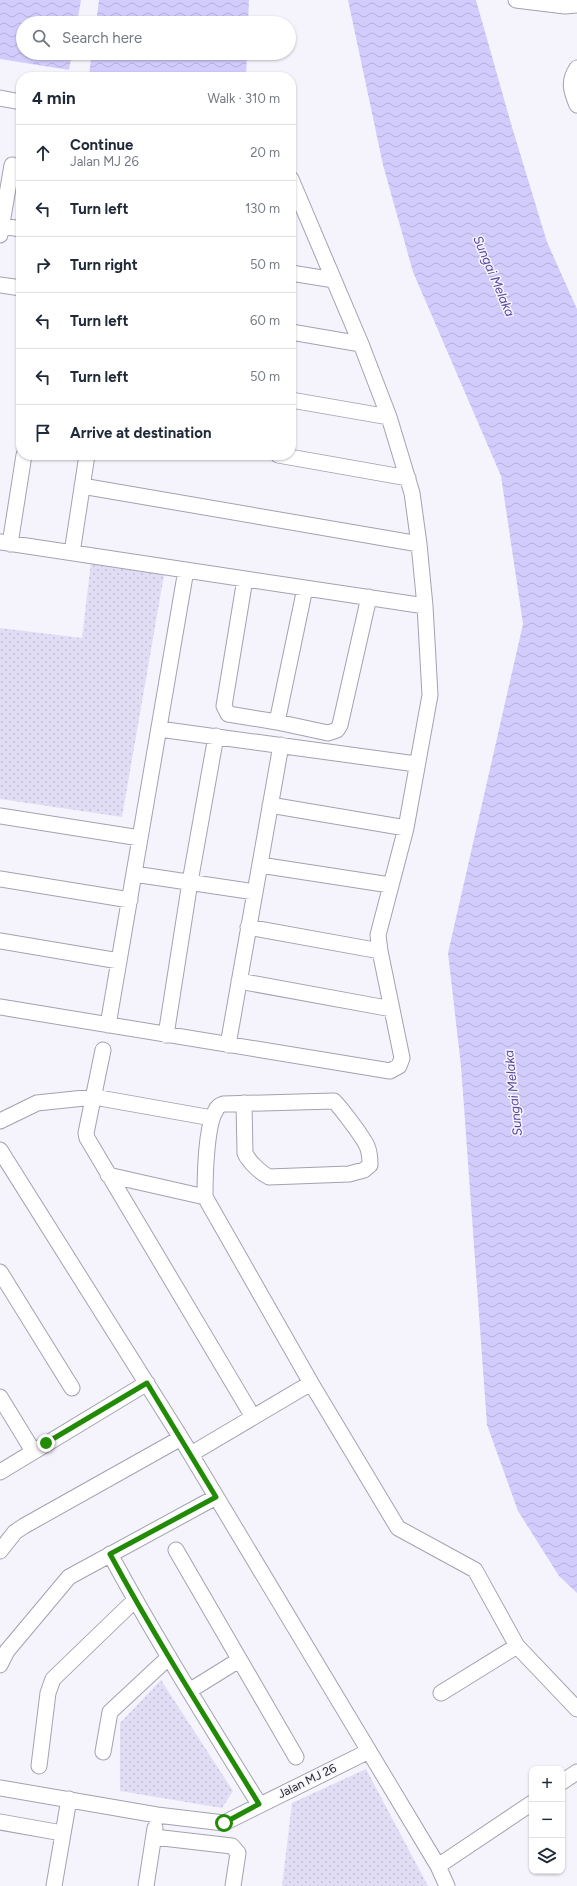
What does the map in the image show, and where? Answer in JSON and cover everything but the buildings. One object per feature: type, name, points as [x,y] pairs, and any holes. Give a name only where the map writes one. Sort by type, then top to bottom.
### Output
[{"type":"street","points":[[516,0],[577,6]]},
{"type":"street","points":[[577,68],[572,76],[571,91],[577,105]]},
{"type":"street","points":[[0,98],[16,101]]},
{"type":"street","points":[[11,164],[1,230],[16,229]]},
{"type":"street","points":[[0,1007],[390,1072],[399,1066],[402,1058],[378,935],[406,828],[416,764],[430,695],[425,606],[412,493],[389,418],[361,344],[334,280],[298,212]]},
{"type":"street","points":[[296,274],[334,280]]},
{"type":"street","points":[[0,285],[16,287]]},
{"type":"street","points":[[296,333],[361,344]]},
{"type":"street","points":[[296,401],[389,418]]},
{"type":"street","points":[[296,458],[408,478]]},
{"type":"street","points":[[23,460],[5,543],[425,606]]},
{"type":"street","points":[[72,553],[86,460]]},
{"type":"street","points":[[82,486],[418,544]]},
{"type":"street","points":[[108,1025],[186,570]]},
{"type":"street","points":[[245,579],[224,706],[228,714],[277,722],[328,733],[337,730],[340,725],[369,597]]},
{"type":"street","points":[[277,722],[305,588]]},
{"type":"street","points":[[159,729],[416,764]]},
{"type":"street","points":[[166,1035],[190,882],[216,736]]},
{"type":"street","points":[[228,1045],[281,745]]},
{"type":"street","points":[[270,805],[406,828]]},
{"type":"street","points":[[0,816],[140,838]]},
{"type":"street","points":[[260,865],[390,885]]},
{"type":"street","points":[[134,874],[255,892]]},
{"type":"street","points":[[0,879],[130,900]]},
{"type":"street","points":[[248,927],[380,951]]},
{"type":"street","points":[[0,941],[119,961]]},
{"type":"street","points":[[239,981],[392,1009]]},
{"type":"street","points":[[103,1050],[86,1133],[90,1144],[253,1417]]},
{"type":"street","points":[[0,1122],[37,1103],[94,1097],[212,1118]]},
{"type":"street","points":[[244,1103],[245,1153],[248,1160],[259,1168],[262,1174],[269,1177],[349,1174],[364,1170],[370,1164],[370,1155],[366,1144],[340,1107],[334,1101],[244,1103],[223,1104],[216,1108],[212,1118],[205,1172],[204,1197],[311,1383],[398,1528],[475,1570],[517,1646],[577,1709]]},
{"type":"street","points":[[0,1150],[191,1454],[370,1751],[438,1866],[447,1886]]},
{"type":"street","points":[[108,1175],[204,1197]]},
{"type":"street","points":[[0,1272],[72,1388]]},
{"type":"street","points":[[0,1472],[33,1450],[147,1383]]},
{"type":"street","points":[[191,1454],[311,1383]]},
{"type":"street","points":[[0,1397],[33,1450]]},
{"type":"street","points":[[0,1551],[16,1532],[24,1526],[181,1438]]},
{"type":"street","points":[[0,1665],[7,1650],[69,1577],[216,1497]]},
{"type":"street","points":[[176,1550],[296,1758]]},
{"type":"street","points":[[110,1554],[169,1658],[259,1804]]},
{"type":"street","points":[[39,1766],[48,1693],[53,1679],[135,1600]]},
{"type":"street","points":[[441,1693],[517,1646]]},
{"type":"street","points":[[104,1752],[110,1712],[169,1658]]},
{"type":"street","points":[[189,1691],[239,1660]]},
{"type":"street","name":"Jalan MJ 26","points":[[157,1815],[224,1823],[259,1804],[370,1751]]},
{"type":"street","points":[[565,1780],[577,1772]]},
{"type":"street","points":[[0,1788],[157,1815],[146,1886]]},
{"type":"street","points":[[54,1886],[62,1833],[70,1799]]},
{"type":"street","points":[[438,1866],[529,1804]]},
{"type":"street","points":[[0,1822],[62,1833]]},
{"type":"street","points":[[154,1837],[232,1846],[238,1854],[233,1886]]},
{"type":"shaded area","points":[[91,562],[164,575],[122,817],[0,799],[0,628],[82,638]]},
{"type":"shaded area","points":[[161,1680],[233,1791],[222,1808],[120,1791],[120,1723]]},
{"type":"shaded area","points":[[366,1769],[428,1886],[282,1886],[292,1803]]},
{"type":"water","points":[[0,0],[81,0],[78,16],[16,16],[16,60],[71,60],[69,70],[0,59]]},
{"type":"water","points":[[99,0],[249,0],[248,16],[97,16]]},
{"type":"water","name":"Sungai Melaka","points":[[348,0],[476,0],[512,127],[547,242],[577,309],[577,1593],[559,1576],[518,1511],[487,1425],[461,1066],[448,953],[523,624],[501,476],[413,272],[383,165]]},
{"type":"water","points":[[91,60],[247,60],[246,72],[89,72]]},
{"type":"route","points":[[46,1443],[147,1383],[216,1497],[110,1554],[135,1600],[189,1691],[259,1804],[224,1823]]}]
